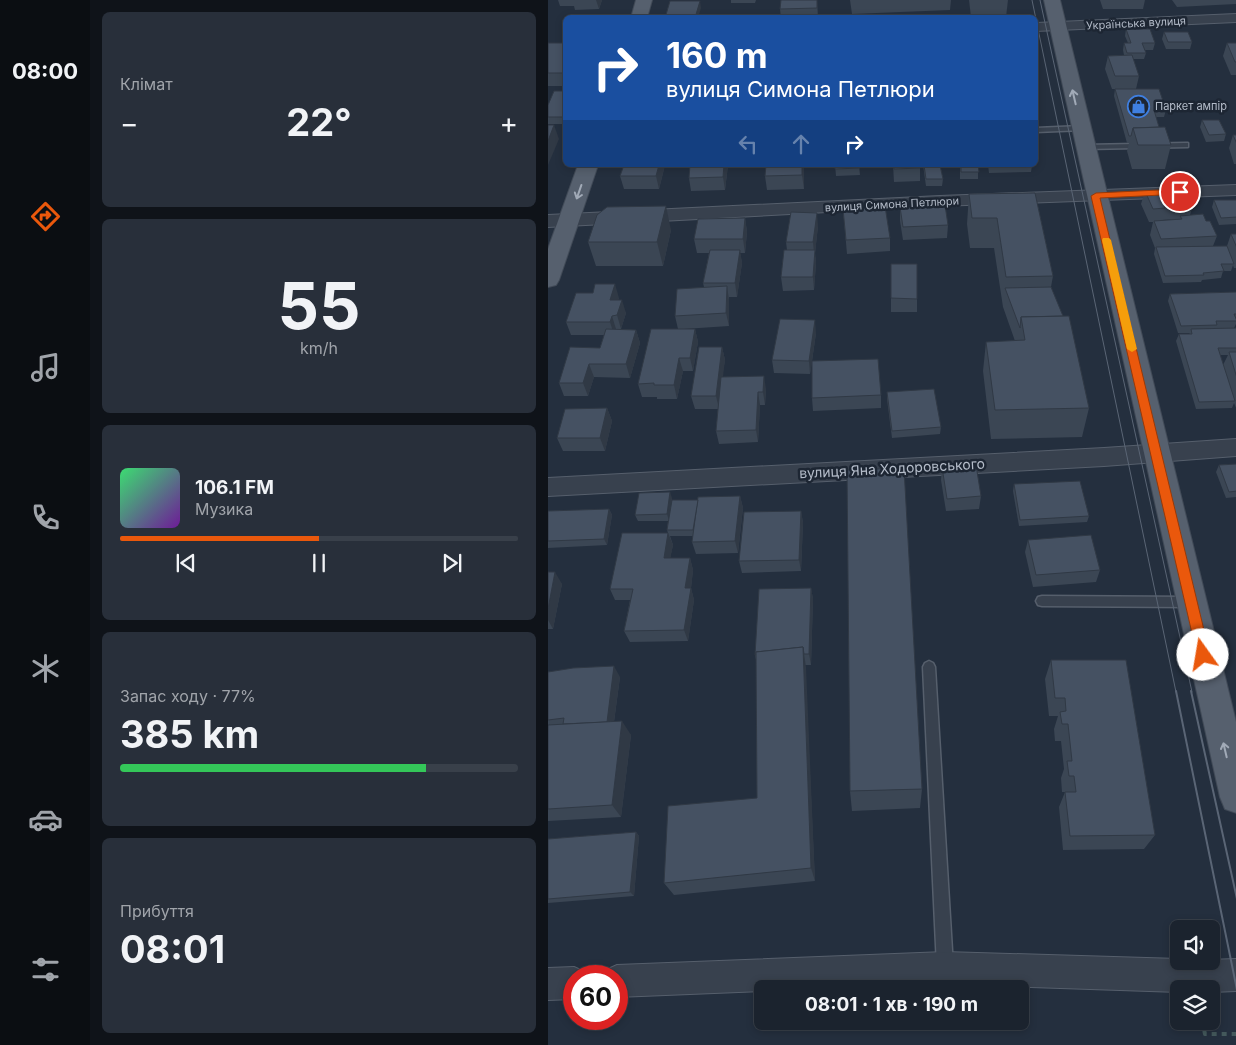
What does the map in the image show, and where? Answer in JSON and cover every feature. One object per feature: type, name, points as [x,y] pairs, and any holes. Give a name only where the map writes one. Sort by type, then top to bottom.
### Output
[{"type":"main road","points":[[640,15],[644,0]]},
{"type":"main road","points":[[1052,0],[1046,27],[1083,137],[1236,797]]},
{"type":"main road","points":[[548,280],[587,167]]},
{"type":"street","name":"Українська вулиця","points":[[1046,27],[1236,18]]},
{"type":"street","name":"вулиця Симона Петлюри","points":[[548,220],[1236,190]]},
{"type":"street","name":"вулиця Яна Ходоровського","points":[[548,487],[1236,447]]},
{"type":"street","points":[[628,981],[945,968],[1194,976],[1236,975]]},
{"type":"street","points":[[548,984],[563,983]]},
{"type":"lane","points":[[1038,130],[1083,137],[1185,146]]},
{"type":"lane","points":[[1042,601],[1191,602]]},
{"type":"lane","points":[[929,667],[945,968]]},
{"type":"path","points":[[1204,1030],[1205,1034],[1236,1034]]},
{"type":"building","points":[[781,0],[817,0],[817,8],[780,9]]},
{"type":"building","points":[[670,1],[700,1],[696,15],[666,15]]},
{"type":"building","points":[[1126,29],[1150,29],[1155,43],[1142,43],[1146,53],[1127,53],[1124,43],[1131,43]]},
{"type":"building","points":[[1164,32],[1188,32],[1192,42],[1168,42]]},
{"type":"building","points":[[548,43],[563,43],[563,73],[548,73]]},
{"type":"building","points":[[1227,43],[1237,43],[1237,62],[1235,62]]},
{"type":"building","points":[[1132,55],[1139,76],[1115,76],[1108,56]]},
{"type":"building","points":[[1115,89],[1159,89],[1166,110],[1154,110],[1159,127],[1133,128],[1131,136],[1129,136]]},
{"type":"building","points":[[554,91],[563,91],[563,117],[548,117],[548,105]]},
{"type":"building","points":[[1202,120],[1219,120],[1226,134],[1209,135]]},
{"type":"building","points":[[548,125],[554,125],[548,141]]},
{"type":"building","points":[[1165,127],[1171,145],[1138,145],[1133,128]]},
{"type":"building","points":[[1233,135],[1237,135],[1237,144]]},
{"type":"building","points":[[623,167],[658,167],[656,176],[620,176]]},
{"type":"building","points":[[690,167],[724,167],[723,177],[689,178]]},
{"type":"building","points":[[766,167],[802,167],[802,175],[765,176]]},
{"type":"building","points":[[835,167],[860,168],[835,169]]},
{"type":"building","points":[[894,167],[920,167],[920,168],[894,169]]},
{"type":"building","points":[[924,167],[940,167],[943,179],[926,179]]},
{"type":"building","points":[[961,167],[978,167],[979,172],[961,172]]},
{"type":"building","points":[[1185,188],[1193,205],[1164,206],[1165,208],[1153,209],[1145,191]]},
{"type":"building","points":[[1035,193],[1053,276],[1006,277],[997,218],[972,218],[969,194]]},
{"type":"building","points":[[1214,200],[1237,200],[1237,217],[1221,218]]},
{"type":"building","points":[[945,205],[948,225],[903,227],[900,207]]},
{"type":"building","points":[[666,206],[657,242],[588,242],[597,215],[607,207]]},
{"type":"building","points":[[885,206],[890,238],[846,240],[843,209]]},
{"type":"building","points":[[791,212],[817,213],[813,242],[786,242]]},
{"type":"building","points":[[1203,214],[1206,221],[1210,221],[1217,236],[1161,239],[1154,221],[1182,219],[1180,216]]},
{"type":"building","points":[[745,218],[743,239],[694,239],[698,219]]},
{"type":"building","points":[[1231,234],[1237,234],[1237,248]]},
{"type":"building","points":[[1227,246],[1234,264],[1221,264],[1224,271],[1203,273],[1204,275],[1165,276],[1156,247]]},
{"type":"building","points":[[710,250],[740,250],[735,283],[703,283]]},
{"type":"building","points":[[784,250],[815,250],[813,277],[781,277]]},
{"type":"building","points":[[891,264],[917,264],[917,299],[891,298]]},
{"type":"building","points":[[595,284],[615,284],[610,300],[622,300],[617,315],[612,316],[610,322],[566,322],[576,293],[593,293]]},
{"type":"building","points":[[727,286],[726,313],[675,316],[677,289]]},
{"type":"building","points":[[1051,287],[1063,316],[1021,317],[1020,328],[1005,288]]},
{"type":"building","points":[[1237,292],[1237,314],[1234,314],[1237,321],[1216,321],[1217,325],[1181,326],[1170,294]]},
{"type":"building","points":[[1069,316],[1089,408],[995,410],[986,342],[1025,340],[1021,317]]},
{"type":"building","points":[[780,319],[815,320],[809,361],[772,360]]},
{"type":"building","points":[[1237,328],[1237,348],[1218,348],[1235,401],[1199,402],[1179,334],[1192,334],[1191,329]]},
{"type":"building","points":[[606,329],[636,330],[626,364],[589,364],[583,383],[559,383],[570,347],[600,348]]},
{"type":"building","points":[[651,329],[695,329],[690,358],[679,358],[674,385],[638,384]]},
{"type":"building","points":[[699,347],[722,347],[716,396],[691,396]]},
{"type":"building","points":[[1229,352],[1237,352],[1237,378]]},
{"type":"building","points":[[878,359],[881,395],[812,398],[812,361]]},
{"type":"building","points":[[764,376],[763,392],[758,392],[756,430],[716,431],[721,377]]},
{"type":"building","points":[[934,389],[941,427],[892,431],[887,392]]},
{"type":"building","points":[[607,408],[600,438],[557,438],[565,409]]},
{"type":"building","points":[[1237,464],[1237,491],[1229,492],[1219,465]]},
{"type":"building","points":[[976,465],[981,496],[947,499],[942,467]]},
{"type":"building","points":[[904,468],[922,789],[850,791],[847,470]]},
{"type":"building","points":[[1080,481],[1089,516],[1020,520],[1014,484]]},
{"type":"building","points":[[670,492],[667,514],[635,515],[639,493]]},
{"type":"building","points":[[740,496],[735,541],[692,542],[698,497]]},
{"type":"building","points":[[672,500],[698,500],[693,530],[667,530]]},
{"type":"building","points":[[609,509],[604,539],[548,541],[548,511]]},
{"type":"building","points":[[801,511],[799,560],[739,561],[744,512]]},
{"type":"building","points":[[622,533],[668,533],[664,558],[690,558],[685,588],[691,588],[684,630],[624,631],[633,589],[610,589]]},
{"type":"building","points":[[1091,535],[1100,570],[1036,575],[1028,540]]},
{"type":"building","points":[[548,572],[555,572],[548,609]]},
{"type":"building","points":[[811,588],[809,654],[804,654],[803,647],[756,652],[755,655],[759,589]]},
{"type":"building","points":[[803,647],[811,868],[664,883],[668,806],[757,798],[756,652]]},
{"type":"building","points":[[1051,660],[1126,660],[1155,835],[1070,836],[1065,792],[1076,792],[1074,776],[1069,776],[1067,761],[1072,761],[1068,724],[1062,724],[1060,712],[1066,711],[1065,698],[1055,698]]},
{"type":"building","points":[[614,666],[607,722],[563,724],[564,718],[548,720],[548,672],[573,668]]},
{"type":"building","points":[[622,721],[612,805],[548,809],[548,725]]},
{"type":"building","points":[[636,832],[630,892],[548,899],[548,839]]},
{"type":"tram line","points":[[1032,0],[1035,15]]},
{"type":"tram line","points":[[1040,0],[1192,692]]},
{"type":"tram line","points":[[1038,29],[1176,692]]},
{"type":"tram line","points":[[1176,691],[1237,990]]},
{"type":"tram line","points":[[1191,691],[1237,899]]},
{"type":"slow traffic","points":[[1106,240],[1132,349]]},
{"type":"place","name":"Паркет ампір","points":[[1139,106]]},
{"type":"route","points":[[1180,192],[1096,196],[1203,655]]}]
